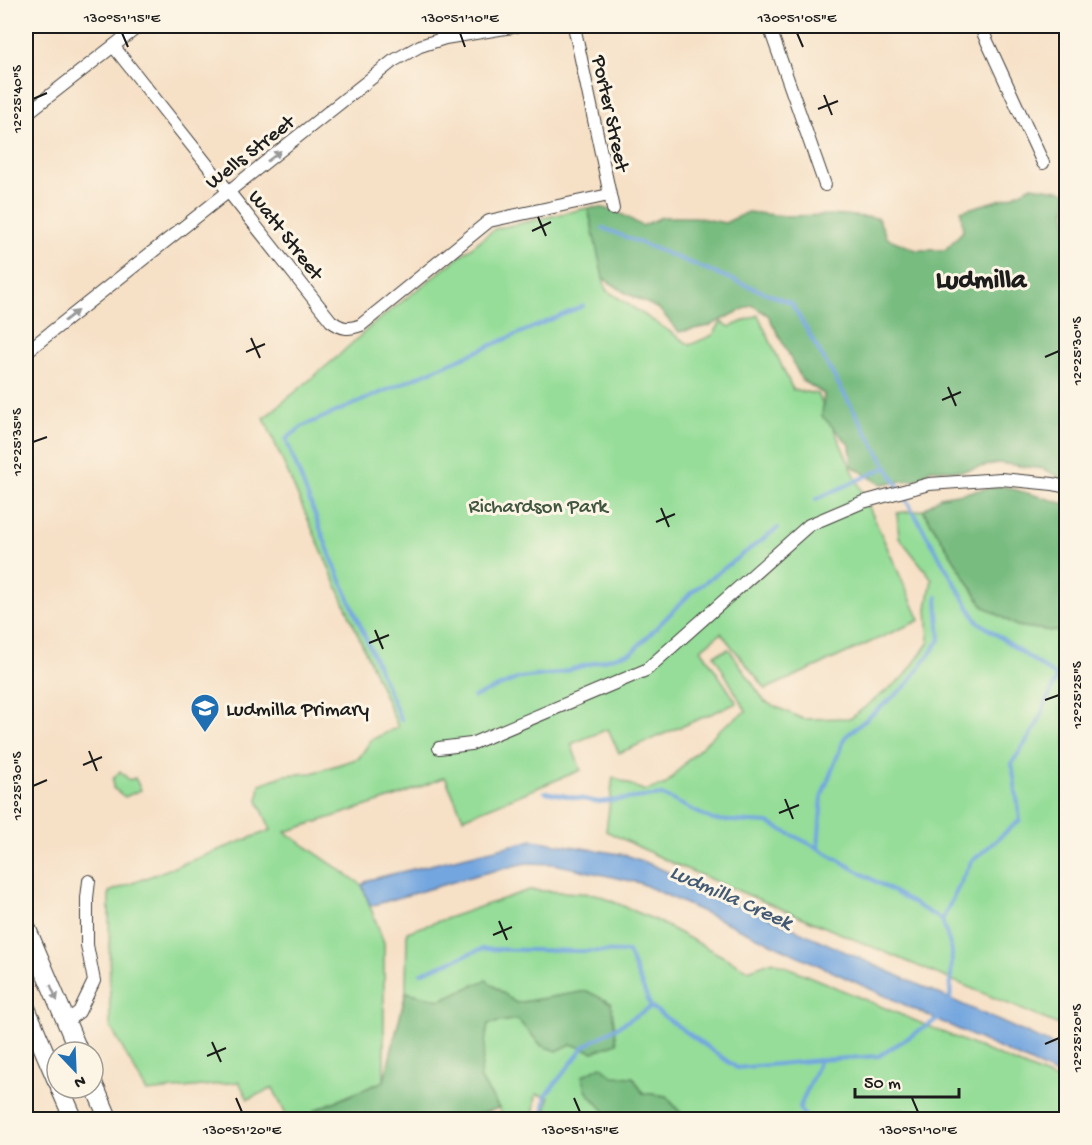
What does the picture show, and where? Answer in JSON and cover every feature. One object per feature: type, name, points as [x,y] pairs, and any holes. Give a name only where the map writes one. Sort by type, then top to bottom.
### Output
[{"type":"main road","points":[[26,927],[74,1040]]},
{"type":"main road","points":[[26,1008],[45,1053]]},
{"type":"main road","points":[[65,1100],[74,1119]]},
{"type":"main road","points":[[101,1100],[109,1119]]},
{"type":"street","points":[[26,114],[139,26]]},
{"type":"street","name":"Wells Street","points":[[26,352],[399,57],[420,46],[445,38],[518,26]]},
{"type":"street","name":"Porter Street","points":[[574,26],[613,209]]},
{"type":"street","points":[[769,26],[825,185]]},
{"type":"street","points":[[980,26],[1043,164]]},
{"type":"street","name":"Watt Street","points":[[114,47],[331,321],[344,328],[362,325],[489,221],[609,195]]},
{"type":"street","points":[[439,748],[471,744],[646,670],[809,525],[863,502],[929,484],[1001,480],[1066,487]]},
{"type":"street","points":[[66,1021],[79,1012],[94,981],[87,945],[89,881]]},
{"type":"green space","points":[[1032,186],[1066,193],[1066,477],[1063,479],[1044,469],[998,463],[962,471],[931,469],[918,479],[881,484],[852,466],[850,445],[822,416],[824,394],[802,380],[768,315],[752,305],[709,326],[679,332],[659,309],[626,293],[603,278],[588,208],[610,209],[642,226],[662,217],[695,217],[725,223],[748,212],[783,216],[842,215],[878,218],[887,238],[916,250],[945,250],[963,231],[961,211],[1012,196]]},
{"type":"green space","name":"Richardson Park","points":[[588,208],[606,290],[690,345],[713,335],[721,322],[730,327],[758,315],[793,390],[818,394],[920,620],[766,689],[721,633],[701,649],[737,703],[619,753],[608,729],[571,744],[581,770],[463,818],[445,777],[398,796],[285,832],[362,885],[384,943],[384,1081],[315,1110],[319,1119],[307,1119],[305,1115],[296,1119],[288,1119],[273,1088],[248,1099],[239,1082],[147,1092],[110,1026],[109,892],[271,830],[258,801],[260,784],[285,775],[312,773],[359,758],[371,740],[398,727],[264,418],[372,325],[495,229]]},
{"type":"green space","points":[[1002,486],[1066,504],[1066,633],[1017,626],[983,606],[923,510],[940,497]]},
{"type":"green space","points":[[923,510],[983,606],[1017,626],[1066,633],[1066,1028],[672,863],[606,831],[613,777],[645,791],[666,784],[720,729],[746,711],[714,655],[729,649],[765,702],[803,719],[851,718],[905,676],[929,642],[927,608],[932,579],[899,537],[897,513]]},
{"type":"green space","points":[[120,771],[129,780],[135,778],[141,790],[125,797],[113,788],[113,779]]},
{"type":"green space","points":[[529,890],[596,894],[657,921],[748,970],[773,961],[1066,1084],[1066,1119],[932,1119],[902,1109],[875,1119],[686,1119],[666,1096],[643,1093],[633,1077],[587,1092],[619,1114],[630,1114],[632,1119],[545,1119],[549,1097],[536,1094],[533,1119],[503,1119],[499,1108],[480,1078],[487,1024],[517,1019],[542,1046],[557,1051],[571,1044],[594,1052],[587,991],[516,1003],[486,980],[440,1000],[406,992],[407,932]]},
{"type":"green space","points":[[486,980],[516,1003],[587,991],[611,1003],[617,1043],[593,1052],[571,1044],[557,1051],[542,1046],[517,1019],[488,1024],[480,1078],[499,1108],[463,1119],[319,1119],[315,1110],[384,1081],[406,992],[440,1000]]},
{"type":"green space","points":[[601,1066],[613,1076],[633,1077],[643,1093],[666,1096],[686,1119],[632,1119],[630,1114],[606,1113],[587,1092],[582,1076]]},
{"type":"green space","points":[[902,1109],[932,1119],[875,1119]]},
{"type":"water","points":[[533,840],[626,855],[650,864],[1066,1051],[1066,1079],[640,883],[554,864],[526,863],[370,906],[362,885],[368,880]]},
{"type":"waterway","points":[[603,228],[791,303],[977,621],[1057,677],[1066,678]]},
{"type":"waterway","points":[[401,720],[331,557],[286,439],[303,426],[583,306]]},
{"type":"waterway","points":[[816,499],[887,467]]},
{"type":"waterway","points":[[474,697],[519,678],[555,674],[632,652],[692,592],[778,528]]},
{"type":"waterway","points":[[818,848],[822,795],[845,737],[906,686],[940,640],[937,597]]},
{"type":"waterway","points":[[950,1003],[952,951],[942,920],[971,862],[1020,820],[1012,763],[1036,727],[1057,677]]},
{"type":"waterway","points":[[545,792],[599,802],[662,795],[713,820],[768,823],[818,848],[942,920]]},
{"type":"waterway","points":[[421,973],[482,949],[628,952],[651,1007]]},
{"type":"waterway","points":[[542,1120],[546,1095],[585,1046],[651,1007],[737,1068],[820,1060]]},
{"type":"waterway","points":[[809,1120],[799,1109],[820,1060],[879,1056],[941,1017]]},
{"type":"place","name":"Ludmilla Primary","points":[[205,734]]},
{"type":"district","name":"Ludmilla","points":[[981,278]]},
{"type":"water label","name":"Ludmilla Creek","points":[[732,895]]}]
